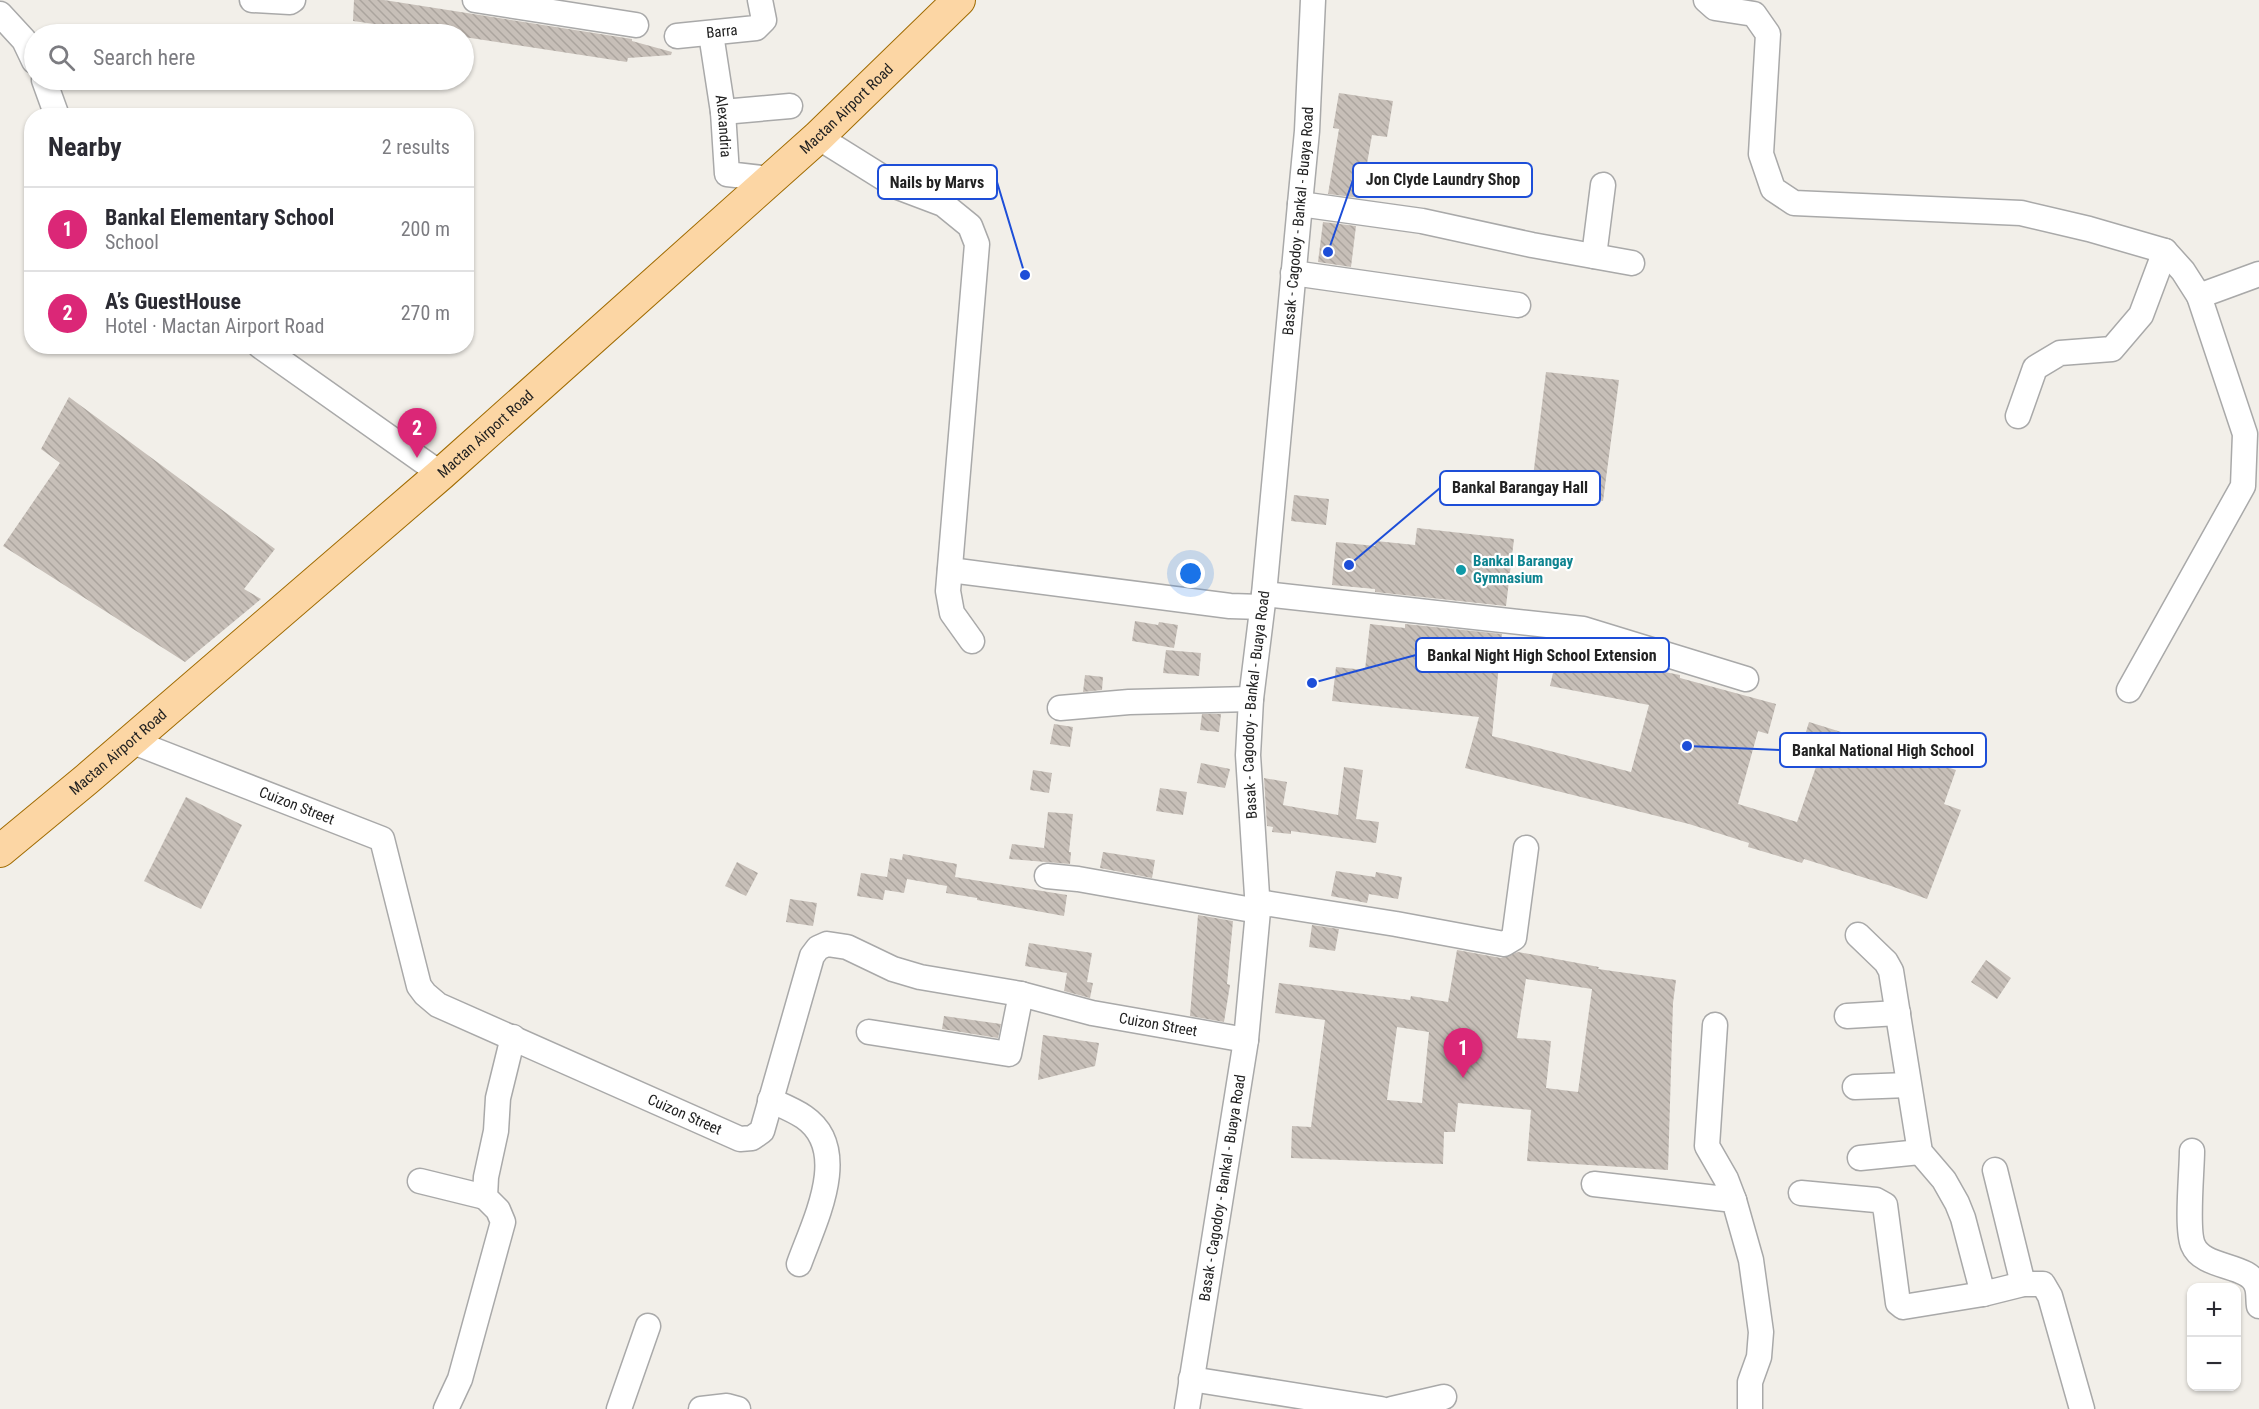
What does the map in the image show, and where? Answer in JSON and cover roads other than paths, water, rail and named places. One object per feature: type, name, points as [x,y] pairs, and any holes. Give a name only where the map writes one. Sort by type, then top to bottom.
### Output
[{"type":"main road","name":"Mactan Airport Road","points":[[0,851],[441,474],[818,137],[959,0]]},
{"type":"street","points":[[252,0],[290,2],[293,0]]},
{"type":"street","points":[[475,0],[600,9],[636,25]]},
{"type":"street","name":"Basak - Cagodoy - Bankal - Buaya Road","points":[[1187,1409],[1246,1040],[1258,906],[1248,755],[1251,699],[1263,600],[1307,131],[1313,0]]},
{"type":"street","points":[[1706,0],[1715,8],[1754,14],[1768,34],[1761,154],[1773,189],[1794,203],[2021,213],[2089,229],[2164,251],[2183,272],[2199,296],[2245,434],[2243,486],[2129,690]]},
{"type":"street","name":"Barra","points":[[677,36],[756,28],[762,10]]},
{"type":"street","points":[[0,14],[24,40]]},
{"type":"street","name":"Alexandria","points":[[711,34],[723,112],[727,174],[771,179]]},
{"type":"street","points":[[48,90],[54,108]]},
{"type":"street","points":[[723,112],[790,106]]},
{"type":"street","points":[[818,137],[898,187],[943,204],[969,226],[977,244],[948,591],[952,613],[972,641]]},
{"type":"street","points":[[1594,256],[1603,185]]},
{"type":"street","points":[[1300,204],[1422,221],[1632,263]]},
{"type":"street","points":[[2018,416],[2035,368],[2060,353],[2112,349],[2141,315],[2164,251]]},
{"type":"street","points":[[1293,273],[1518,305]]},
{"type":"street","points":[[2199,296],[2259,274]]},
{"type":"street","points":[[271,354],[441,474]]},
{"type":"street","points":[[950,570],[1230,606],[1263,600],[1583,629],[1746,679]]},
{"type":"street","points":[[1060,708],[1129,702],[1251,699]]},
{"type":"street","name":"Cuizon Street","points":[[131,741],[382,839],[419,986],[438,1005],[740,1139],[752,1138],[762,1131],[812,956],[818,948],[827,944],[847,947],[893,969],[920,977],[1021,994],[1092,1013],[1246,1040]]},
{"type":"street","points":[[1047,876],[1396,924],[1504,944],[1514,938],[1526,848]]},
{"type":"street","points":[[1858,934],[1886,962],[1891,971],[1920,1152],[1944,1180],[1957,1203],[1983,1294]]},
{"type":"street","points":[[869,1032],[1009,1054],[1021,994]]},
{"type":"street","points":[[1847,1016],[1898,1013]]},
{"type":"street","points":[[1715,1025],[1707,1146],[1726,1179],[1751,1260],[1761,1332],[1759,1357],[1750,1382],[1750,1409]]},
{"type":"street","points":[[485,1197],[486,1177],[496,1131],[498,1098],[513,1037]]},
{"type":"street","points":[[1855,1087],[1908,1085]]},
{"type":"street","points":[[770,1100],[805,1117],[820,1133],[826,1148],[828,1162],[826,1186],[799,1264]]},
{"type":"street","points":[[2192,1151],[2190,1232],[2193,1245],[2202,1257],[2249,1276],[2257,1285],[2259,1306]]},
{"type":"street","points":[[1860,1158],[1920,1152]]},
{"type":"street","points":[[1995,1170],[2023,1284]]},
{"type":"street","points":[[420,1181],[485,1197],[498,1210],[503,1222],[460,1379],[446,1409]]},
{"type":"street","points":[[1594,1184],[1734,1200]]},
{"type":"street","points":[[1801,1193],[1876,1200],[1885,1205],[1898,1303],[1903,1307],[1983,1294],[2023,1284],[2043,1284],[2050,1296],[2082,1409]]},
{"type":"street","points":[[619,1409],[648,1326]]},
{"type":"street","points":[[1191,1379],[1381,1409]]},
{"type":"street","points":[[1392,1409],[1444,1397]]},
{"type":"street","points":[[701,1409],[727,1406],[738,1409]]},
{"type":"place","name":"Jon Clyde Laundry Shop","points":[[1328,252]]},
{"type":"place","name":"Nails by Marvs","points":[[1025,275]]},
{"type":"place","name":"A’s GuestHouse","points":[[417,458]]},
{"type":"place","name":"Bankal Barangay Hall","points":[[1349,565]]},
{"type":"place","name":"Bankal Barangay Gymnasium","points":[[1461,570]]},
{"type":"place","name":"Bankal Night High School Extension","points":[[1312,683]]},
{"type":"place","name":"Bankal National High School","points":[[1687,746]]},
{"type":"place","name":"Bankal Elementary School","points":[[1463,1078]]}]
